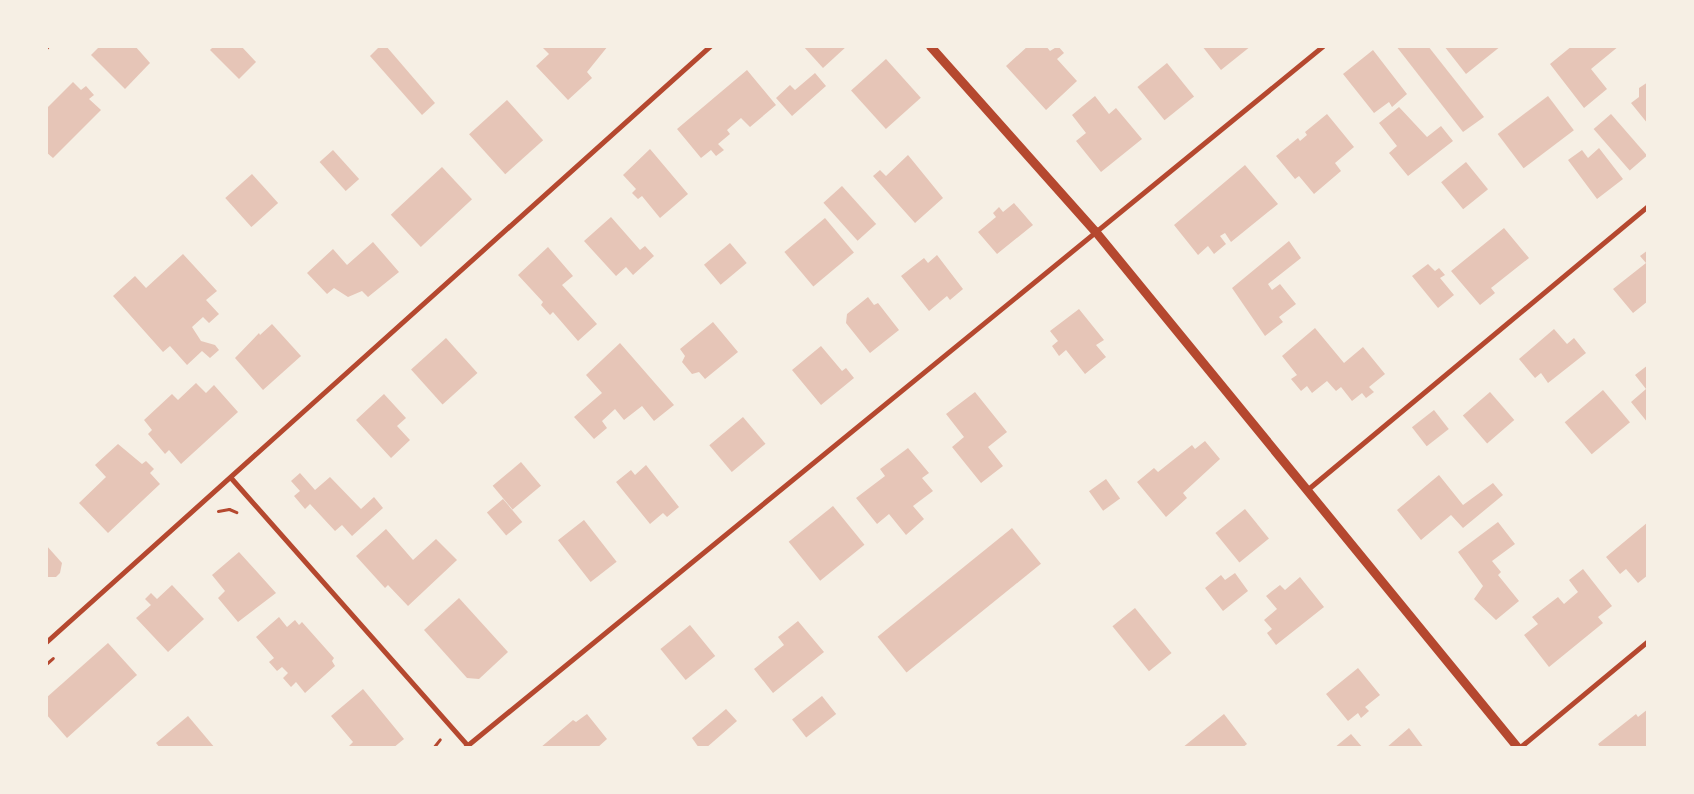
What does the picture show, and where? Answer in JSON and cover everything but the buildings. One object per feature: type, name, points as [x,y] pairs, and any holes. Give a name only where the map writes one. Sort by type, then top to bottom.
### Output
[{"type":"street","points":[[46,642],[231,478],[710,46]]},
{"type":"street","points":[[930,46],[1096,231],[1519,748],[1648,641]]},
{"type":"street","points":[[231,478],[468,747],[1322,46]]},
{"type":"street","points":[[1308,489],[1648,206]]},
{"type":"path","points":[[216,512],[229,509],[240,513]]},
{"type":"path","points":[[46,664],[61,651]]},
{"type":"path","points":[[433,748],[441,740],[437,734]]}]
